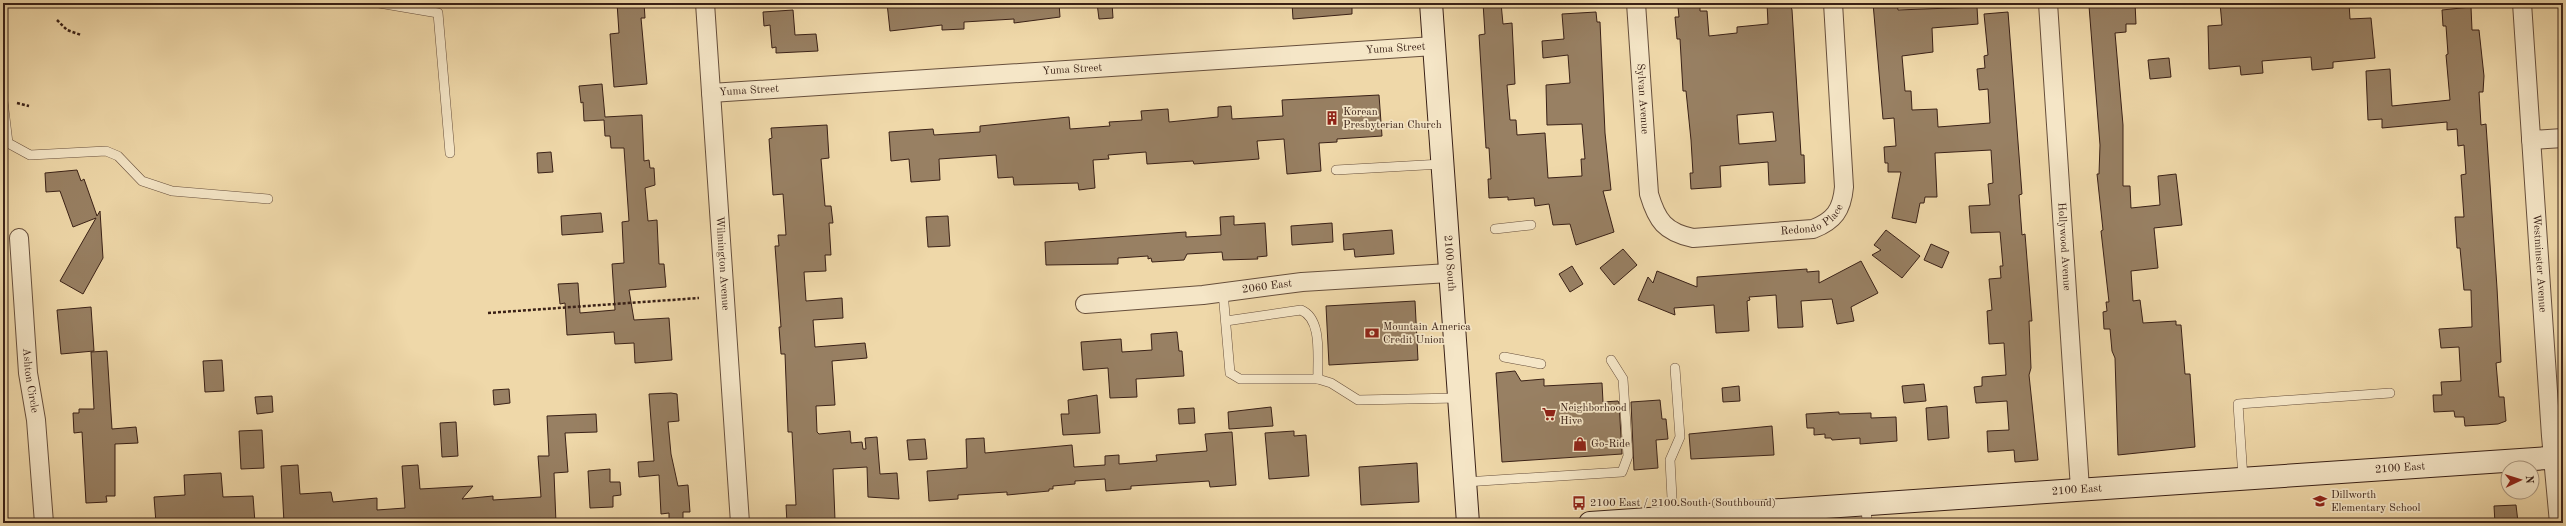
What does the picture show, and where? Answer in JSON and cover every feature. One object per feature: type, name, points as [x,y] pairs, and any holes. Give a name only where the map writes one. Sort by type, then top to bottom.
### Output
[{"type":"street","name":"Wilmington Avenue","points":[[705,3],[740,523]]},
{"type":"street","name":"2100 South","points":[[1431,3],[1449,273],[1468,523]]},
{"type":"street","name":"Sylvan Avenue","points":[[1636,3],[1649,194]]},
{"type":"street","name":"Redondo Place","points":[[1649,194],[1654,210],[1663,226],[1677,235],[1693,238],[1813,230],[1828,223],[1838,212],[1843,202],[1844,187],[1833,3]]},
{"type":"street","name":"Hollywood Avenue","points":[[2048,3],[2080,489]]},
{"type":"street","name":"Westminster Avenue","points":[[2522,3],[2531,140],[2558,457],[2559,523]]},
{"type":"street","name":"Yuma Street","points":[[711,93],[1434,46]]},
{"type":"street","points":[[2531,140],[2563,138]]},
{"type":"street","name":"Ashton Circle","points":[[19,238],[28,373],[36,420],[44,523]]},
{"type":"street","name":"2060 East","points":[[1085,304],[1223,292],[1309,281],[1449,273]]},
{"type":"street","name":"2100 East","points":[[1598,523],[1673,517],[1782,517],[1866,513],[2080,489],[2558,457]]},
{"type":"lane","points":[[380,3],[438,13],[450,153]]},
{"type":"lane","points":[[7,101],[8,143],[30,155],[106,151],[118,156],[142,181],[172,191],[268,199]]},
{"type":"lane","points":[[1336,170],[1442,164]]},
{"type":"lane","points":[[1495,229],[1531,225]]},
{"type":"lane","points":[[1223,292],[1230,373],[1240,379],[1318,379],[1331,383],[1358,400],[1458,398]]},
{"type":"lane","points":[[1226,321],[1300,310],[1308,313],[1315,324],[1318,379]]},
{"type":"lane","points":[[1504,357],[1541,364]]},
{"type":"lane","points":[[1465,482],[1622,472],[1628,456],[1623,380],[1611,360]]},
{"type":"lane","points":[[1673,517],[1670,460],[1680,437],[1675,368]]},
{"type":"lane","points":[[2243,478],[2238,404],[2390,393]]},
{"type":"path","points":[[57,20],[67,30],[81,35]]},
{"type":"path","points":[[7,101],[29,106]]},
{"type":"path","points":[[488,313],[699,298]]},
{"type":"building","points":[[617,3],[644,3],[645,18],[641,18],[647,84],[614,87],[610,34],[619,33]]},
{"type":"building","points":[[887,3],[1059,3],[1060,17],[1014,23],[1014,19],[964,22],[964,29],[942,30],[942,25],[890,31]]},
{"type":"building","points":[[1097,3],[1112,3],[1113,18],[1099,19]]},
{"type":"building","points":[[1292,3],[1352,3],[1352,14],[1293,19]]},
{"type":"building","points":[[1483,3],[1501,3],[1503,24],[1512,23],[1515,84],[1507,85],[1510,120],[1516,120],[1517,135],[1545,133],[1548,178],[1582,176],[1581,159],[1585,159],[1582,124],[1547,125],[1546,85],[1570,83],[1568,55],[1543,58],[1542,41],[1564,39],[1562,14],[1596,12],[1597,22],[1600,22],[1605,133],[1611,190],[1603,191],[1614,232],[1576,245],[1570,224],[1553,225],[1549,204],[1535,206],[1534,198],[1508,200],[1508,197],[1489,198],[1488,179],[1491,179],[1489,148],[1486,148],[1479,35],[1485,34]]},
{"type":"building","points":[[1767,3],[1790,3],[1792,10],[1801,155],[1804,155],[1805,183],[1769,185],[1768,162],[1720,166],[1721,187],[1691,189],[1690,173],[1693,173],[1691,140],[1686,91],[1683,91],[1680,39],[1677,39],[1675,17],[1679,17],[1678,7],[1700,5],[1700,11],[1707,11],[1709,36],[1737,33],[1737,27],[1768,24]],"holes":[[[1773,112],[1776,141],[1739,144],[1737,115]]]},
{"type":"building","points":[[1873,3],[1897,3],[1898,10],[1977,7],[1978,24],[1932,28],[1933,52],[1902,56],[1905,91],[1911,91],[1912,110],[1937,109],[1938,127],[1990,123],[1988,89],[1979,90],[1977,69],[1985,68],[1984,56],[1988,55],[1984,14],[2008,12],[2022,194],[2019,195],[2022,235],[2025,234],[2032,321],[2029,321],[2031,368],[2029,375],[2038,460],[2015,462],[2014,450],[1988,452],[1987,431],[2009,430],[2007,401],[1976,403],[1974,387],[1982,386],[1982,377],[2006,375],[2004,343],[1989,344],[1987,311],[1992,310],[1989,279],[2001,278],[2000,266],[2003,266],[2000,232],[1971,233],[1969,206],[1990,205],[1988,184],[1993,183],[1991,150],[1935,153],[1937,197],[1925,197],[1924,203],[1920,203],[1916,223],[1892,218],[1901,172],[1888,172],[1888,163],[1885,163],[1884,147],[1896,146],[1894,118],[1883,119]]},
{"type":"building","points":[[2135,3],[2136,24],[2126,24],[2126,32],[2115,33],[2123,125],[2123,186],[2130,186],[2131,208],[2160,205],[2158,176],[2176,174],[2182,225],[2154,228],[2158,268],[2131,271],[2133,301],[2140,300],[2143,323],[2176,321],[2176,325],[2181,325],[2185,374],[2190,374],[2195,447],[2118,455],[2115,358],[2112,351],[2110,329],[2104,329],[2103,312],[2107,311],[2106,302],[2109,302],[2101,231],[2103,230],[2097,174],[2099,174],[2100,145],[2089,6]]},
{"type":"building","points":[[2220,3],[2349,3],[2350,19],[2371,18],[2375,58],[2333,62],[2333,68],[2312,70],[2311,57],[2262,61],[2263,73],[2241,75],[2240,66],[2209,69],[2208,26],[2222,25]]},
{"type":"building","points":[[2471,7],[2472,30],[2479,30],[2484,76],[2483,92],[2479,92],[2481,125],[2486,124],[2497,288],[2501,362],[2496,363],[2499,397],[2504,397],[2506,421],[2498,424],[2465,426],[2464,417],[2455,417],[2454,411],[2434,412],[2433,395],[2442,395],[2441,382],[2461,381],[2459,347],[2441,348],[2439,329],[2472,327],[2471,290],[2464,290],[2460,248],[2457,248],[2455,217],[2464,217],[2461,175],[2466,174],[2464,145],[2458,146],[2457,129],[2447,130],[2447,122],[2382,128],[2382,119],[2368,120],[2366,71],[2390,69],[2392,106],[2450,100],[2446,55],[2448,54],[2446,26],[2443,26],[2442,10]]},
{"type":"building","points":[[793,10],[795,35],[816,34],[818,51],[776,53],[776,47],[772,48],[770,25],[764,26],[763,12]]},
{"type":"building","points":[[2169,58],[2171,77],[2150,79],[2148,60]]},
{"type":"building","points":[[602,84],[605,117],[642,115],[644,161],[649,160],[650,168],[654,168],[655,185],[645,188],[648,221],[657,220],[659,264],[664,264],[666,287],[629,290],[634,320],[669,318],[672,360],[635,363],[634,343],[615,344],[614,332],[567,335],[565,303],[560,304],[558,284],[578,283],[580,313],[615,310],[612,264],[624,263],[622,222],[629,221],[624,148],[611,148],[610,136],[605,136],[604,120],[584,121],[583,102],[581,103],[579,86]]},
{"type":"building","points":[[1379,95],[1382,136],[1337,139],[1337,142],[1319,143],[1321,171],[1287,174],[1284,139],[1257,141],[1259,159],[1194,164],[1193,161],[1147,164],[1146,152],[1108,155],[1109,159],[1093,160],[1095,188],[1079,190],[1078,183],[1014,185],[1013,177],[998,178],[996,155],[939,159],[940,180],[911,182],[909,159],[891,161],[889,132],[933,129],[934,135],[980,132],[980,126],[1069,117],[1070,129],[1110,126],[1109,122],[1142,120],[1141,111],[1168,109],[1169,122],[1218,117],[1218,107],[1231,106],[1232,119],[1283,116],[1282,100]]},
{"type":"building","points":[[827,125],[829,158],[821,159],[825,206],[831,206],[833,223],[829,223],[831,255],[825,255],[826,271],[804,272],[806,301],[842,298],[843,318],[813,320],[815,347],[865,343],[867,358],[832,361],[835,405],[816,406],[817,432],[819,434],[850,431],[851,443],[862,442],[863,449],[866,449],[865,438],[877,437],[880,474],[897,473],[899,499],[868,497],[867,467],[833,469],[835,520],[818,523],[787,523],[786,505],[796,505],[792,432],[788,432],[785,354],[781,354],[779,327],[781,327],[775,246],[779,246],[778,235],[786,235],[783,194],[773,195],[769,139],[772,138],[771,128]]},
{"type":"building","points":[[551,152],[553,172],[538,173],[537,153]]},
{"type":"building","points":[[77,170],[81,181],[84,179],[97,216],[100,211],[103,258],[83,294],[60,281],[96,218],[73,227],[60,191],[46,192],[45,173]]},
{"type":"building","points":[[601,213],[603,232],[562,235],[561,216]]},
{"type":"building","points":[[948,216],[950,246],[928,247],[926,217]]},
{"type":"building","points":[[1234,216],[1234,225],[1265,223],[1267,256],[1257,257],[1258,259],[1223,260],[1222,252],[1187,254],[1184,260],[1152,262],[1151,258],[1148,259],[1148,256],[1118,258],[1118,264],[1046,265],[1045,242],[1186,232],[1186,237],[1221,235],[1220,217]]},
{"type":"building","points":[[1332,223],[1333,242],[1292,245],[1291,226]]},
{"type":"building","points":[[1392,230],[1394,254],[1355,257],[1354,249],[1344,250],[1343,234]]},
{"type":"building","points":[[1886,230],[1920,256],[1902,278],[1872,255],[1881,250],[1874,245]]},
{"type":"building","points":[[1931,244],[1949,252],[1942,268],[1924,260]]},
{"type":"building","points":[[1623,249],[1637,265],[1614,285],[1600,268]]},
{"type":"building","points":[[1861,261],[1878,293],[1851,307],[1854,321],[1837,324],[1832,299],[1801,301],[1803,327],[1778,328],[1776,295],[1749,297],[1750,300],[1747,301],[1749,331],[1716,333],[1714,305],[1674,308],[1675,315],[1638,300],[1648,277],[1653,283],[1657,271],[1697,287],[1697,277],[1807,269],[1807,272],[1819,271],[1819,283]]},
{"type":"building","points":[[1572,266],[1583,284],[1570,292],[1559,274]]},
{"type":"building","name":"Mountain America Credit Union","points":[[1415,301],[1418,360],[1329,365],[1326,306]]},
{"type":"building","points":[[91,307],[94,351],[61,354],[57,310]]},
{"type":"building","points":[[1177,332],[1179,351],[1182,351],[1184,376],[1136,379],[1137,397],[1110,398],[1108,368],[1083,370],[1081,342],[1121,339],[1122,352],[1152,350],[1151,334]]},
{"type":"building","points":[[107,351],[112,429],[136,427],[138,443],[115,444],[115,496],[106,496],[107,502],[86,503],[82,432],[74,433],[73,413],[79,413],[79,409],[94,409],[91,352]]},
{"type":"building","points":[[222,360],[224,391],[205,392],[203,361]]},
{"type":"building","points":[[1515,371],[1521,381],[1544,379],[1544,386],[1602,383],[1603,402],[1618,401],[1619,403],[1622,454],[1502,462],[1496,373]]},
{"type":"building","points":[[1924,384],[1926,401],[1904,403],[1902,386]]},
{"type":"building","points":[[1739,386],[1740,401],[1723,402],[1722,388]]},
{"type":"building","points":[[509,389],[510,403],[494,405],[493,390]]},
{"type":"building","points":[[649,394],[677,394],[679,421],[668,422],[671,454],[678,486],[688,485],[690,512],[683,512],[683,519],[669,520],[669,513],[661,514],[659,475],[639,477],[638,462],[654,461]]},
{"type":"building","points":[[1097,395],[1100,433],[1063,435],[1061,414],[1069,414],[1068,400]]},
{"type":"building","points":[[272,396],[273,412],[257,414],[255,397]]},
{"type":"building","points":[[1660,400],[1662,419],[1666,419],[1668,439],[1656,440],[1658,468],[1634,470],[1631,402]]},
{"type":"building","points":[[1947,406],[1949,438],[1928,440],[1926,408]]},
{"type":"building","points":[[1271,407],[1273,426],[1229,429],[1228,412]]},
{"type":"building","points":[[1194,408],[1195,423],[1179,424],[1178,409]]},
{"type":"building","points":[[1839,412],[1839,414],[1871,413],[1871,418],[1896,417],[1897,441],[1860,444],[1860,438],[1832,440],[1831,438],[1825,438],[1825,434],[1814,435],[1814,428],[1807,428],[1806,414]]},
{"type":"building","points":[[596,414],[597,432],[565,433],[568,472],[554,473],[556,523],[531,523],[530,519],[494,520],[495,523],[284,523],[281,466],[298,465],[300,494],[331,492],[333,502],[377,498],[377,510],[405,508],[402,466],[418,465],[420,489],[473,486],[462,499],[493,496],[493,500],[541,497],[538,456],[549,456],[547,416]]},
{"type":"building","points":[[456,422],[458,456],[442,457],[440,423]]},
{"type":"building","points":[[1772,426],[1774,455],[1691,459],[1689,434]]},
{"type":"building","points":[[262,430],[264,468],[241,469],[239,431]]},
{"type":"building","points":[[1294,431],[1294,436],[1306,435],[1309,476],[1269,479],[1265,433]]},
{"type":"building","points":[[1232,432],[1236,485],[1210,487],[1209,481],[1131,486],[1131,489],[1106,491],[1105,479],[1075,481],[1075,484],[1053,486],[1053,489],[1049,489],[1049,491],[1007,495],[1007,492],[958,495],[958,499],[929,501],[927,471],[967,468],[966,439],[984,438],[985,453],[1072,445],[1074,467],[1105,465],[1105,456],[1119,455],[1119,464],[1157,461],[1156,455],[1207,451],[1205,434]]},
{"type":"building","points":[[925,439],[927,459],[909,460],[907,440]]},
{"type":"building","points":[[1417,463],[1419,502],[1361,505],[1359,467]]},
{"type":"building","points":[[610,469],[610,482],[620,482],[621,495],[613,496],[613,507],[590,508],[588,471]]},
{"type":"building","points":[[221,473],[223,497],[253,496],[255,523],[156,523],[154,497],[185,495],[184,475]]},
{"type":"building","points":[[2516,505],[2518,522],[2495,523],[2494,506]]},
{"type":"place","name":"Korean Presbyterian Church","points":[[1332,118]]},
{"type":"place","name":"Mountain America Credit Union","points":[[1372,333]]},
{"type":"place","name":"Neighborhood Hive","points":[[1549,414]]},
{"type":"place","name":"Go-Ride","points":[[1580,444]]},
{"type":"place","name":"Dillworth Elementary School","points":[[2320,501]]},
{"type":"place","name":"2100 East / 2100 South (Southbound)","points":[[1579,503]]}]
